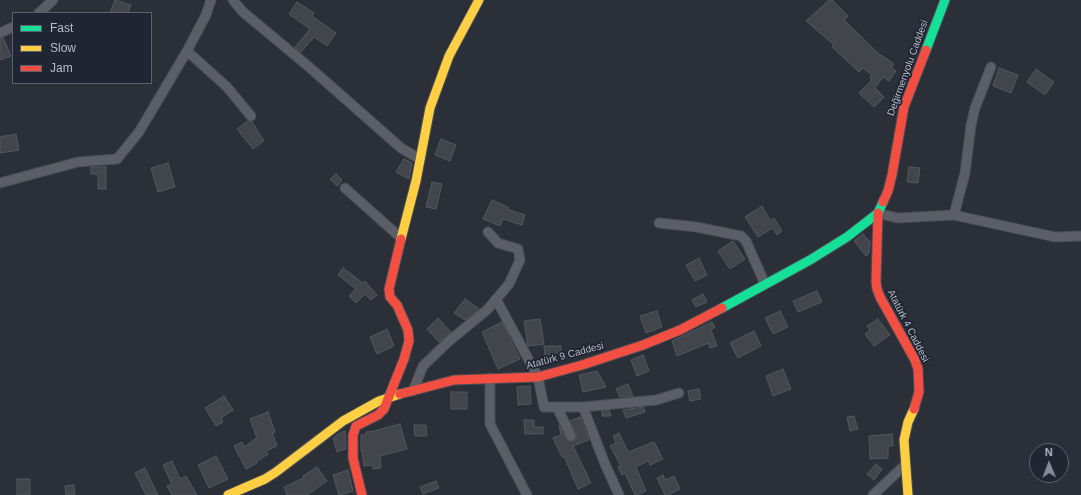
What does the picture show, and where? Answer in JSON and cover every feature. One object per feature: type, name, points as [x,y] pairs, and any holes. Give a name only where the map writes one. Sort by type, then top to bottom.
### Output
[{"type":"street","points":[[40,12],[53,0]]},
{"type":"street","points":[[0,183],[78,162],[117,159],[139,132],[187,51],[206,15],[211,0]]},
{"type":"street","points":[[233,0],[243,12],[308,66],[401,148],[420,159]]},
{"type":"street","points":[[362,495],[353,458],[353,435],[356,426],[378,415],[384,409],[404,359],[409,341],[408,330],[397,305],[390,297],[389,289],[416,181],[430,108],[449,56],[479,0]]},
{"type":"street","name":"Değirmenyolu Caddesi","points":[[878,213],[888,191],[892,175],[900,121],[904,107],[945,0]]},
{"type":"street","points":[[0,33],[12,27]]},
{"type":"street","points":[[187,51],[227,87],[251,116]]},
{"type":"street","points":[[954,215],[965,173],[971,125],[975,108],[991,67]]},
{"type":"street","points":[[345,188],[401,238]]},
{"type":"street","points":[[878,213],[897,218],[954,215],[1055,236],[1081,236]]},
{"type":"street","name":"Atatürk 9 Caddesi","points":[[228,495],[276,472],[343,421],[367,407],[388,398],[454,380],[538,377],[662,338],[695,323],[830,249],[863,226],[878,213]]},
{"type":"street","name":"Atatürk 4 Caddesi","points":[[878,213],[877,289],[915,360],[918,369],[919,392],[905,434],[905,465],[908,495]]},
{"type":"street","points":[[658,223],[741,236],[746,241],[765,284]]},
{"type":"street","points":[[412,391],[423,366],[449,341],[487,310],[509,284],[520,260],[518,249],[498,243],[488,232]]},
{"type":"street","points":[[496,299],[538,377],[544,407],[583,407],[656,400],[679,393]]},
{"type":"street","points":[[490,378],[490,424],[526,495]]},
{"type":"street","points":[[557,406],[571,436]]},
{"type":"street","points":[[583,407],[605,464],[619,495]]},
{"type":"street","points":[[873,495],[905,465]]},
{"type":"building","points":[[115,0],[131,5],[128,12],[110,12]]},
{"type":"building","points":[[829,0],[832,0],[848,16],[844,20],[881,56],[894,64],[891,68],[896,71],[889,81],[883,77],[875,88],[884,97],[874,107],[859,93],[872,80],[870,78],[872,75],[863,68],[859,72],[832,47],[834,45],[806,21]]},
{"type":"building","points":[[297,2],[314,13],[312,16],[336,33],[327,46],[314,37],[301,52],[295,47],[310,29],[289,14]]},
{"type":"building","points":[[3,38],[11,56],[0,60],[0,39]]},
{"type":"building","points":[[999,68],[1018,75],[1011,93],[993,86]]},
{"type":"building","points":[[1036,69],[1054,82],[1045,95],[1027,82]]},
{"type":"building","points":[[248,121],[252,122],[264,141],[253,149],[237,129]]},
{"type":"building","points":[[16,134],[19,150],[0,153],[0,137]]},
{"type":"building","points":[[441,139],[456,145],[450,161],[435,155]]},
{"type":"building","points":[[404,159],[412,163],[409,179],[396,172]]},
{"type":"building","points":[[168,163],[175,187],[158,192],[151,168]]},
{"type":"building","points":[[91,167],[106,167],[106,189],[98,189],[98,174],[91,174]]},
{"type":"building","points":[[909,167],[920,168],[918,183],[907,182]]},
{"type":"building","points":[[336,174],[342,180],[337,186],[330,179]]},
{"type":"building","points":[[432,182],[442,184],[436,209],[426,207]]},
{"type":"building","points":[[492,200],[508,207],[507,209],[525,215],[522,225],[503,219],[500,226],[483,219]]},
{"type":"building","points":[[762,206],[770,220],[774,218],[782,231],[777,235],[773,228],[758,237],[745,217]]},
{"type":"building","points":[[863,234],[870,242],[869,253],[866,256],[854,241]]},
{"type":"building","points":[[733,241],[745,259],[730,269],[718,251]]},
{"type":"building","points":[[699,258],[707,275],[695,281],[686,265]]},
{"type":"building","points":[[343,268],[363,283],[365,281],[377,295],[371,300],[365,294],[356,303],[349,296],[356,289],[338,275]]},
{"type":"building","points":[[817,291],[822,302],[798,312],[793,301]]},
{"type":"building","points":[[703,294],[707,302],[696,307],[692,300]]},
{"type":"building","points":[[465,299],[479,309],[465,320],[454,313]]},
{"type":"building","points":[[657,311],[662,327],[646,333],[640,316]]},
{"type":"building","points":[[780,311],[788,327],[773,334],[765,318]]},
{"type":"building","points":[[438,318],[451,332],[439,342],[427,329]]},
{"type":"building","points":[[540,319],[544,344],[528,346],[524,321]]},
{"type":"building","points":[[878,319],[890,335],[874,346],[865,334],[870,330],[867,326]]},
{"type":"building","points":[[502,322],[520,359],[498,369],[482,332]]},
{"type":"building","points":[[712,322],[715,327],[711,330],[717,346],[710,348],[708,343],[677,356],[672,341]]},
{"type":"building","points":[[387,329],[394,346],[377,354],[370,337]]},
{"type":"building","points":[[754,331],[761,346],[738,358],[730,343]]},
{"type":"building","points":[[544,346],[561,346],[561,356],[545,357]]},
{"type":"building","points":[[643,355],[649,371],[637,376],[631,360]]},
{"type":"building","points":[[783,369],[791,389],[773,396],[766,376]]},
{"type":"building","points":[[597,371],[606,387],[583,392],[579,375]]},
{"type":"building","points":[[628,384],[633,396],[620,397],[616,389]]},
{"type":"building","points":[[530,386],[531,404],[518,405],[517,387]]},
{"type":"building","points":[[699,389],[701,399],[690,401],[688,391]]},
{"type":"building","points":[[451,392],[467,392],[467,409],[451,409]]},
{"type":"building","points":[[224,396],[233,410],[221,418],[223,422],[216,426],[205,408]]},
{"type":"building","points":[[643,407],[645,412],[626,418],[623,410]]},
{"type":"building","points":[[609,410],[611,416],[602,416],[602,411]]},
{"type":"building","points":[[268,412],[275,432],[272,433],[277,446],[266,451],[268,454],[256,462],[257,463],[246,469],[234,446],[242,442],[244,447],[257,438],[250,419]]},
{"type":"building","points":[[854,416],[858,429],[850,431],[847,417]]},
{"type":"building","points":[[580,417],[589,440],[573,446],[591,483],[578,489],[564,456],[562,457],[553,438],[561,435],[559,425],[567,441],[574,441],[577,436],[570,421]]},
{"type":"building","points":[[524,420],[534,420],[534,427],[543,427],[543,434],[525,434]]},
{"type":"building","points":[[400,424],[407,449],[380,456],[381,468],[373,469],[373,465],[364,466],[361,451],[361,435],[366,435],[366,432]]},
{"type":"building","points":[[414,425],[426,425],[427,436],[415,436]]},
{"type":"building","points":[[345,431],[346,449],[337,452],[333,438]]},
{"type":"building","points":[[619,433],[628,452],[654,442],[663,459],[650,465],[648,461],[636,467],[646,491],[636,495],[625,473],[622,475],[618,467],[621,466],[610,446],[616,443],[613,436]]},
{"type":"building","points":[[892,434],[893,446],[888,446],[888,458],[870,459],[869,436]]},
{"type":"building","points":[[216,456],[228,479],[209,488],[198,465]]},
{"type":"building","points":[[172,461],[180,479],[186,476],[197,495],[172,495],[167,486],[172,484],[163,465]]},
{"type":"building","points":[[876,464],[882,469],[874,480],[867,474]]},
{"type":"building","points":[[317,467],[327,481],[307,495],[287,495],[284,487],[304,478],[303,476]]},
{"type":"building","points":[[145,468],[158,495],[146,495],[135,473]]},
{"type":"building","points":[[348,470],[353,491],[339,495],[333,475]]},
{"type":"building","points":[[663,475],[665,480],[674,476],[680,489],[665,495],[657,478]]},
{"type":"building","points":[[17,479],[30,479],[30,495],[17,495]]},
{"type":"building","points":[[436,481],[439,488],[423,494],[420,487]]},
{"type":"building","points":[[74,485],[75,495],[66,495],[65,486]]},
{"type":"traffic: fast","points":[[926,50],[945,0]]},
{"type":"traffic: fast","points":[[722,308],[810,260],[847,237],[878,213],[883,202]]},
{"type":"traffic: slow","points":[[401,239],[416,181],[430,108],[449,56],[479,0]]},
{"type":"traffic: slow","points":[[228,495],[265,479],[276,472],[343,421],[379,401],[400,394]]},
{"type":"traffic: slow","points":[[908,495],[904,440],[908,422],[914,409]]},
{"type":"traffic: jam","points":[[883,202],[888,191],[892,175],[904,107],[926,50]]},
{"type":"traffic: jam","points":[[878,213],[877,289],[915,360],[918,369],[919,392],[914,409]]},
{"type":"traffic: jam","points":[[362,495],[353,458],[353,435],[356,426],[378,415],[384,409],[404,359],[409,341],[408,330],[397,305],[390,297],[389,289],[401,239]]},
{"type":"traffic: jam","points":[[400,394],[454,380],[538,377],[582,365],[643,345],[680,330],[722,308]]}]
